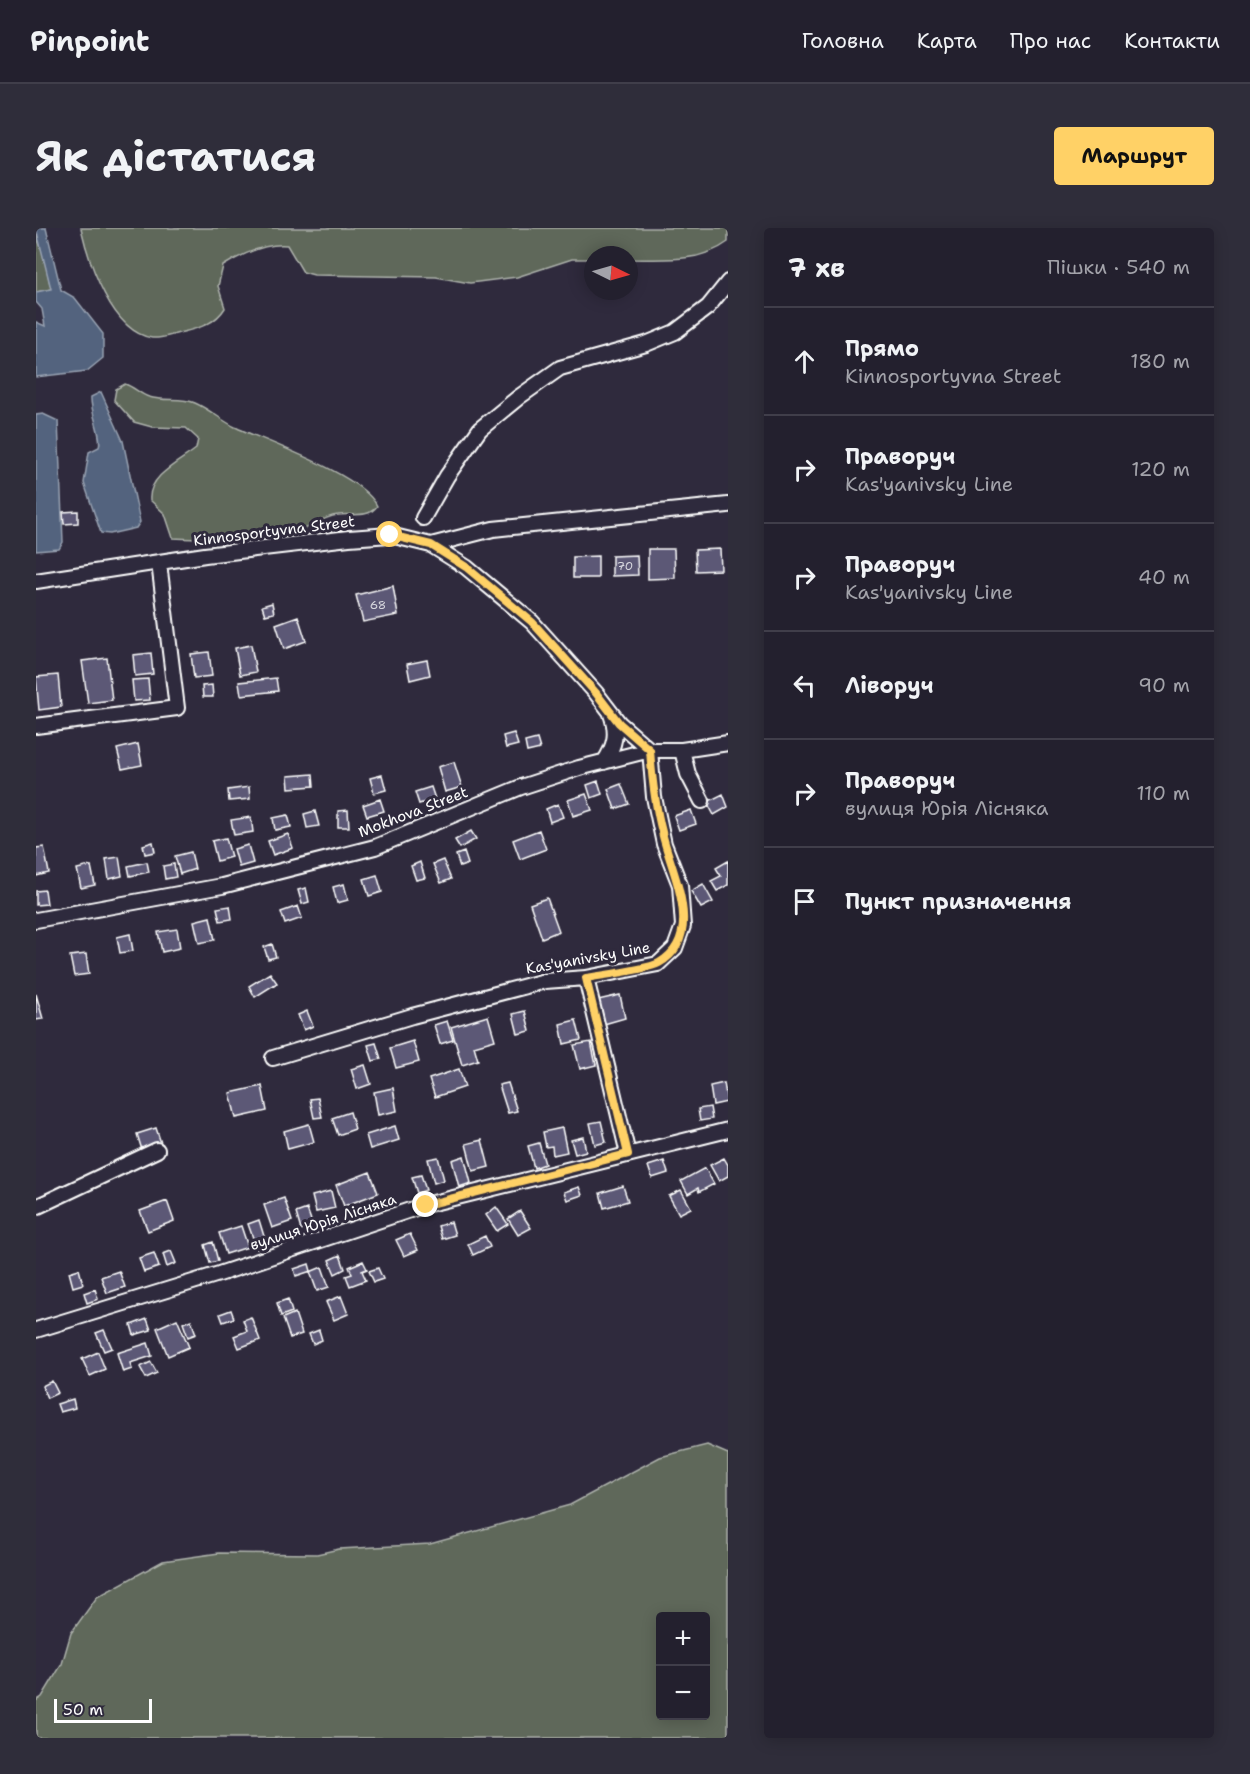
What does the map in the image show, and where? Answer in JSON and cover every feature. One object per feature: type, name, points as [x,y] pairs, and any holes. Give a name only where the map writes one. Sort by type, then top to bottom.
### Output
[{"type":"street","points":[[423,518],[447,476],[480,429],[519,397],[560,368],[646,344],[675,332],[708,307],[728,282]]},
{"type":"street","points":[[431,545],[493,530],[728,505]]},
{"type":"street","name":"Kinnosportyvna Street","points":[[36,581],[159,563],[390,535],[431,545],[466,567],[532,622],[619,723],[650,750]]},
{"type":"street","points":[[36,726],[177,708],[159,563]]},
{"type":"street","points":[[604,762],[613,748],[615,736],[611,712]]},
{"type":"street","name":"Mokhova Street","points":[[36,920],[222,886],[375,847],[521,787],[604,762],[650,750],[682,750],[728,743]]},
{"type":"street","name":"Kas'yanivsky Line","points":[[273,1058],[412,1016],[545,981],[586,978],[658,964],[675,948],[683,926],[680,885],[664,844],[654,797],[650,750]]},
{"type":"street","points":[[682,750],[688,774],[702,801]]},
{"type":"street","points":[[586,978],[628,1154]]},
{"type":"street","name":"вулиця Юрія Лісняка","points":[[37,1327],[219,1274],[426,1205],[728,1130]]},
{"type":"street","points":[[36,1207],[157,1150]]},
{"type":"green space","points":[[81,228],[728,228],[728,242],[706,254],[693,257],[638,259],[638,246],[584,246],[584,259],[572,259],[517,277],[470,283],[436,277],[314,275],[303,272],[287,245],[270,246],[246,254],[223,266],[218,286],[225,308],[217,318],[195,329],[156,338],[138,333],[114,310],[96,277]]},
{"type":"green space","points":[[36,235],[44,255],[51,289],[36,292]]},
{"type":"green space","points":[[125,384],[149,397],[184,400],[200,405],[235,427],[334,471],[368,494],[377,506],[369,513],[331,516],[297,533],[270,539],[173,538],[165,514],[150,500],[151,491],[166,470],[196,449],[198,439],[186,428],[152,427],[134,422],[114,400],[116,389]]},
{"type":"green space","points":[[707,1445],[728,1454],[728,1738],[36,1738],[36,1701],[42,1697],[62,1664],[71,1633],[97,1597],[163,1561],[219,1553],[317,1554],[339,1549],[430,1544],[570,1505],[660,1457]]},
{"type":"water","points":[[36,228],[46,228],[61,290],[75,298],[103,334],[103,358],[87,371],[36,377],[36,322],[45,326],[42,309],[36,302],[36,292],[51,289]]},
{"type":"water","points":[[101,392],[123,441],[140,522],[136,528],[110,534],[101,533],[84,483],[89,452],[99,447],[100,443],[91,397]]},
{"type":"water","points":[[43,414],[58,421],[63,542],[59,549],[36,551],[36,415]]},
{"type":"building","points":[[78,511],[78,523],[64,524],[63,512]]},
{"type":"building","points":[[648,549],[674,549],[675,578],[648,579]]},
{"type":"building","points":[[720,549],[721,570],[696,571],[695,550]]},
{"type":"building","points":[[637,555],[638,575],[612,576],[612,556]]},
{"type":"building","points":[[598,556],[598,578],[573,578],[573,557]]},
{"type":"building","points":[[393,586],[398,615],[363,622],[356,595]]},
{"type":"building","points":[[272,603],[274,613],[265,615],[262,606]]},
{"type":"building","points":[[298,616],[306,641],[284,649],[276,624]]},
{"type":"building","points":[[251,645],[256,672],[240,675],[235,648]]},
{"type":"building","points":[[209,652],[212,676],[194,678],[191,654]]},
{"type":"building","points":[[151,653],[153,674],[135,676],[133,655]]},
{"type":"building","points":[[107,658],[112,700],[88,703],[82,661]]},
{"type":"building","points":[[427,660],[430,675],[410,680],[407,664]]},
{"type":"building","points":[[58,675],[61,707],[39,710],[36,677]]},
{"type":"building","points":[[276,678],[278,691],[241,695],[239,682]]},
{"type":"building","points":[[148,679],[150,700],[134,701],[132,680]]},
{"type":"building","points":[[212,685],[213,697],[203,697],[202,686]]},
{"type":"building","points":[[514,733],[518,745],[506,748],[503,736]]},
{"type":"building","points":[[537,739],[540,749],[527,752],[525,742]]},
{"type":"building","points":[[138,744],[142,765],[122,769],[117,749]]},
{"type":"building","points":[[454,762],[462,787],[445,792],[438,767]]},
{"type":"building","points":[[313,774],[314,786],[289,788],[288,776]]},
{"type":"building","points":[[382,775],[386,790],[374,793],[370,778]]},
{"type":"building","points":[[598,781],[602,794],[591,798],[587,785]]},
{"type":"building","points":[[621,784],[629,804],[615,809],[608,789]]},
{"type":"building","points":[[249,787],[250,799],[229,801],[228,790]]},
{"type":"building","points":[[431,787],[435,799],[419,804],[415,792]]},
{"type":"building","points":[[586,794],[592,810],[573,816],[568,800]]},
{"type":"building","points":[[723,794],[728,807],[714,815],[707,802]]},
{"type":"building","points":[[380,799],[384,811],[367,816],[363,805]]},
{"type":"building","points":[[558,804],[563,817],[550,822],[546,809]]},
{"type":"building","points":[[348,810],[349,827],[338,827],[338,811]]},
{"type":"building","points":[[691,810],[696,824],[679,830],[674,816]]},
{"type":"building","points":[[315,811],[319,826],[307,828],[304,814]]},
{"type":"building","points":[[288,815],[291,827],[275,830],[273,818]]},
{"type":"building","points":[[251,817],[253,832],[234,835],[231,820]]},
{"type":"building","points":[[539,830],[546,849],[520,859],[513,840]]},
{"type":"building","points":[[471,831],[476,839],[460,848],[455,840]]},
{"type":"building","points":[[288,834],[293,848],[273,855],[268,841]]},
{"type":"building","points":[[226,838],[231,857],[217,861],[212,841]]},
{"type":"building","points":[[153,842],[155,852],[145,854],[143,845]]},
{"type":"building","points":[[248,845],[253,863],[239,867],[234,849]]},
{"type":"building","points":[[44,847],[49,873],[36,876],[36,848]]},
{"type":"building","points":[[191,852],[195,869],[180,874],[175,856]]},
{"type":"building","points":[[464,852],[468,864],[460,867],[456,855]]},
{"type":"building","points":[[119,857],[122,876],[109,879],[106,859]]},
{"type":"building","points":[[443,860],[451,879],[441,883],[433,864]]},
{"type":"building","points":[[728,861],[728,885],[717,891],[711,881],[721,876],[716,868]]},
{"type":"building","points":[[147,862],[149,872],[130,876],[128,866]]},
{"type":"building","points":[[420,862],[425,878],[416,880],[411,866]]},
{"type":"building","points":[[174,864],[176,877],[165,879],[163,866]]},
{"type":"building","points":[[91,866],[95,885],[81,888],[77,869]]},
{"type":"building","points":[[377,875],[382,892],[369,896],[364,879]]},
{"type":"building","points":[[344,884],[348,900],[337,903],[333,887]]},
{"type":"building","points":[[703,884],[713,902],[701,908],[691,891]]},
{"type":"building","points":[[306,888],[309,902],[302,904],[298,890]]},
{"type":"building","points":[[45,890],[47,904],[36,905],[36,891]]},
{"type":"building","points":[[547,898],[559,931],[542,938],[530,904]]},
{"type":"building","points":[[230,906],[232,919],[220,921],[217,908]]},
{"type":"building","points":[[298,906],[302,918],[285,924],[281,912]]},
{"type":"building","points":[[210,917],[215,940],[199,943],[194,921]]},
{"type":"building","points":[[177,929],[180,948],[162,952],[158,932]]},
{"type":"building","points":[[130,934],[133,951],[120,953],[117,937]]},
{"type":"building","points":[[272,944],[276,957],[268,959],[264,947]]},
{"type":"building","points":[[86,954],[89,974],[74,976],[70,956]]},
{"type":"building","points":[[270,973],[277,983],[255,997],[249,986]]},
{"type":"building","points":[[36,994],[43,1019],[36,1020]]},
{"type":"building","points":[[620,995],[625,1018],[604,1024],[598,1000]]},
{"type":"building","points":[[307,1011],[313,1026],[304,1030],[298,1015]]},
{"type":"building","points":[[525,1011],[530,1031],[518,1034],[513,1014]]},
{"type":"building","points":[[488,1016],[495,1040],[474,1046],[478,1060],[462,1065],[451,1027]]},
{"type":"building","points":[[576,1020],[581,1040],[564,1044],[560,1024]]},
{"type":"building","points":[[447,1021],[453,1040],[440,1044],[434,1025]]},
{"type":"building","points":[[413,1041],[419,1062],[396,1068],[390,1048]]},
{"type":"building","points":[[591,1042],[596,1065],[580,1069],[574,1045]]},
{"type":"building","points":[[376,1043],[381,1059],[373,1061],[368,1045]]},
{"type":"building","points":[[365,1065],[371,1084],[357,1089],[351,1069]]},
{"type":"building","points":[[459,1069],[465,1087],[435,1097],[429,1079]]},
{"type":"building","points":[[508,1083],[517,1111],[508,1113],[499,1085]]},
{"type":"building","points":[[724,1083],[727,1102],[713,1105],[710,1086]]},
{"type":"building","points":[[262,1086],[267,1111],[236,1118],[230,1093]]},
{"type":"building","points":[[393,1088],[397,1111],[378,1115],[374,1092]]},
{"type":"building","points":[[318,1098],[322,1117],[314,1118],[310,1099]]},
{"type":"building","points":[[710,1107],[712,1119],[700,1121],[698,1109]]},
{"type":"building","points":[[350,1112],[355,1129],[338,1135],[332,1118]]},
{"type":"building","points":[[601,1121],[606,1142],[595,1145],[590,1123]]},
{"type":"building","points":[[309,1124],[314,1142],[288,1149],[284,1131]]},
{"type":"building","points":[[395,1126],[399,1140],[370,1149],[366,1135]]},
{"type":"building","points":[[156,1128],[161,1143],[142,1150],[137,1134]]},
{"type":"building","points":[[562,1128],[567,1152],[553,1155],[552,1146],[546,1147],[543,1132]]},
{"type":"building","points":[[583,1137],[586,1151],[575,1154],[571,1140]]},
{"type":"building","points":[[482,1140],[489,1167],[473,1171],[466,1144]]},
{"type":"building","points":[[539,1143],[545,1164],[534,1168],[528,1146]]},
{"type":"building","points":[[464,1156],[471,1183],[459,1187],[452,1160]]},
{"type":"building","points":[[438,1157],[444,1180],[434,1183],[428,1159]]},
{"type":"building","points":[[724,1158],[728,1165],[728,1176],[719,1181],[710,1165]]},
{"type":"building","points":[[664,1161],[668,1173],[652,1178],[648,1166]]},
{"type":"building","points":[[705,1168],[714,1184],[699,1192],[698,1188],[688,1194],[681,1181]]},
{"type":"building","points":[[370,1172],[378,1193],[344,1206],[336,1185]]},
{"type":"building","points":[[421,1175],[426,1190],[417,1193],[412,1177]]},
{"type":"building","points":[[623,1186],[628,1201],[604,1208],[600,1193]]},
{"type":"building","points":[[579,1187],[582,1195],[567,1200],[564,1192]]},
{"type":"building","points":[[681,1190],[691,1208],[679,1214],[669,1196]]},
{"type":"building","points":[[331,1191],[335,1208],[316,1212],[312,1196]]},
{"type":"building","points":[[284,1198],[292,1221],[272,1228],[264,1205]]},
{"type":"building","points":[[167,1201],[174,1221],[148,1231],[140,1211]]},
{"type":"building","points":[[496,1207],[508,1224],[497,1231],[486,1215]]},
{"type":"building","points":[[307,1209],[313,1226],[301,1230],[296,1213]]},
{"type":"building","points":[[520,1211],[531,1228],[518,1235],[508,1219]]},
{"type":"building","points":[[259,1220],[267,1246],[257,1249],[248,1224]]},
{"type":"building","points":[[451,1222],[455,1235],[442,1239],[438,1226]]},
{"type":"building","points":[[241,1226],[248,1247],[226,1254],[219,1233]]},
{"type":"building","points":[[410,1234],[418,1250],[404,1256],[396,1240]]},
{"type":"building","points":[[485,1236],[490,1247],[473,1255],[468,1244]]},
{"type":"building","points":[[213,1242],[218,1261],[210,1263],[205,1245]]},
{"type":"building","points":[[171,1251],[176,1263],[167,1267],[163,1254]]},
{"type":"building","points":[[154,1253],[159,1267],[144,1272],[139,1258]]},
{"type":"building","points":[[340,1255],[345,1269],[335,1274],[329,1260]]},
{"type":"building","points":[[363,1261],[367,1269],[362,1271],[366,1280],[350,1286],[346,1276],[352,1274],[349,1267]]},
{"type":"building","points":[[309,1264],[311,1271],[296,1276],[294,1269]]},
{"type":"building","points":[[322,1267],[329,1287],[317,1291],[310,1272]]},
{"type":"building","points":[[378,1268],[383,1279],[374,1282],[369,1271]]},
{"type":"building","points":[[79,1269],[83,1284],[73,1287],[69,1272]]},
{"type":"building","points":[[119,1271],[125,1287],[107,1293],[101,1277]]},
{"type":"building","points":[[95,1289],[98,1299],[87,1303],[84,1293]]},
{"type":"building","points":[[341,1296],[348,1314],[334,1320],[326,1302]]},
{"type":"building","points":[[288,1299],[292,1312],[281,1316],[277,1303]]},
{"type":"building","points":[[231,1310],[234,1318],[223,1322],[220,1314]]},
{"type":"building","points":[[295,1313],[302,1334],[290,1338],[283,1318]]},
{"type":"building","points":[[251,1317],[260,1340],[239,1348],[234,1336],[247,1331],[243,1320]]},
{"type":"building","points":[[147,1319],[151,1330],[134,1335],[131,1325]]},
{"type":"building","points":[[177,1319],[189,1347],[168,1356],[157,1328]]},
{"type":"building","points":[[191,1320],[196,1334],[188,1337],[183,1323]]},
{"type":"building","points":[[104,1330],[112,1348],[104,1351],[96,1333]]},
{"type":"building","points":[[319,1330],[322,1340],[313,1344],[309,1334]]},
{"type":"building","points":[[148,1343],[152,1356],[130,1363],[132,1369],[123,1372],[117,1353]]},
{"type":"building","points":[[98,1352],[105,1369],[90,1376],[82,1359]]},
{"type":"building","points":[[151,1362],[157,1373],[146,1378],[140,1367]]},
{"type":"building","points":[[52,1381],[58,1393],[47,1398],[42,1386]]},
{"type":"building","points":[[73,1399],[75,1408],[60,1412],[57,1404]]},
{"type":"route","points":[[390,535],[431,545],[466,567],[532,622],[596,693],[619,723],[650,750],[654,797],[664,844],[680,885],[683,926],[675,948],[658,964],[586,978],[628,1154],[426,1205]]}]
